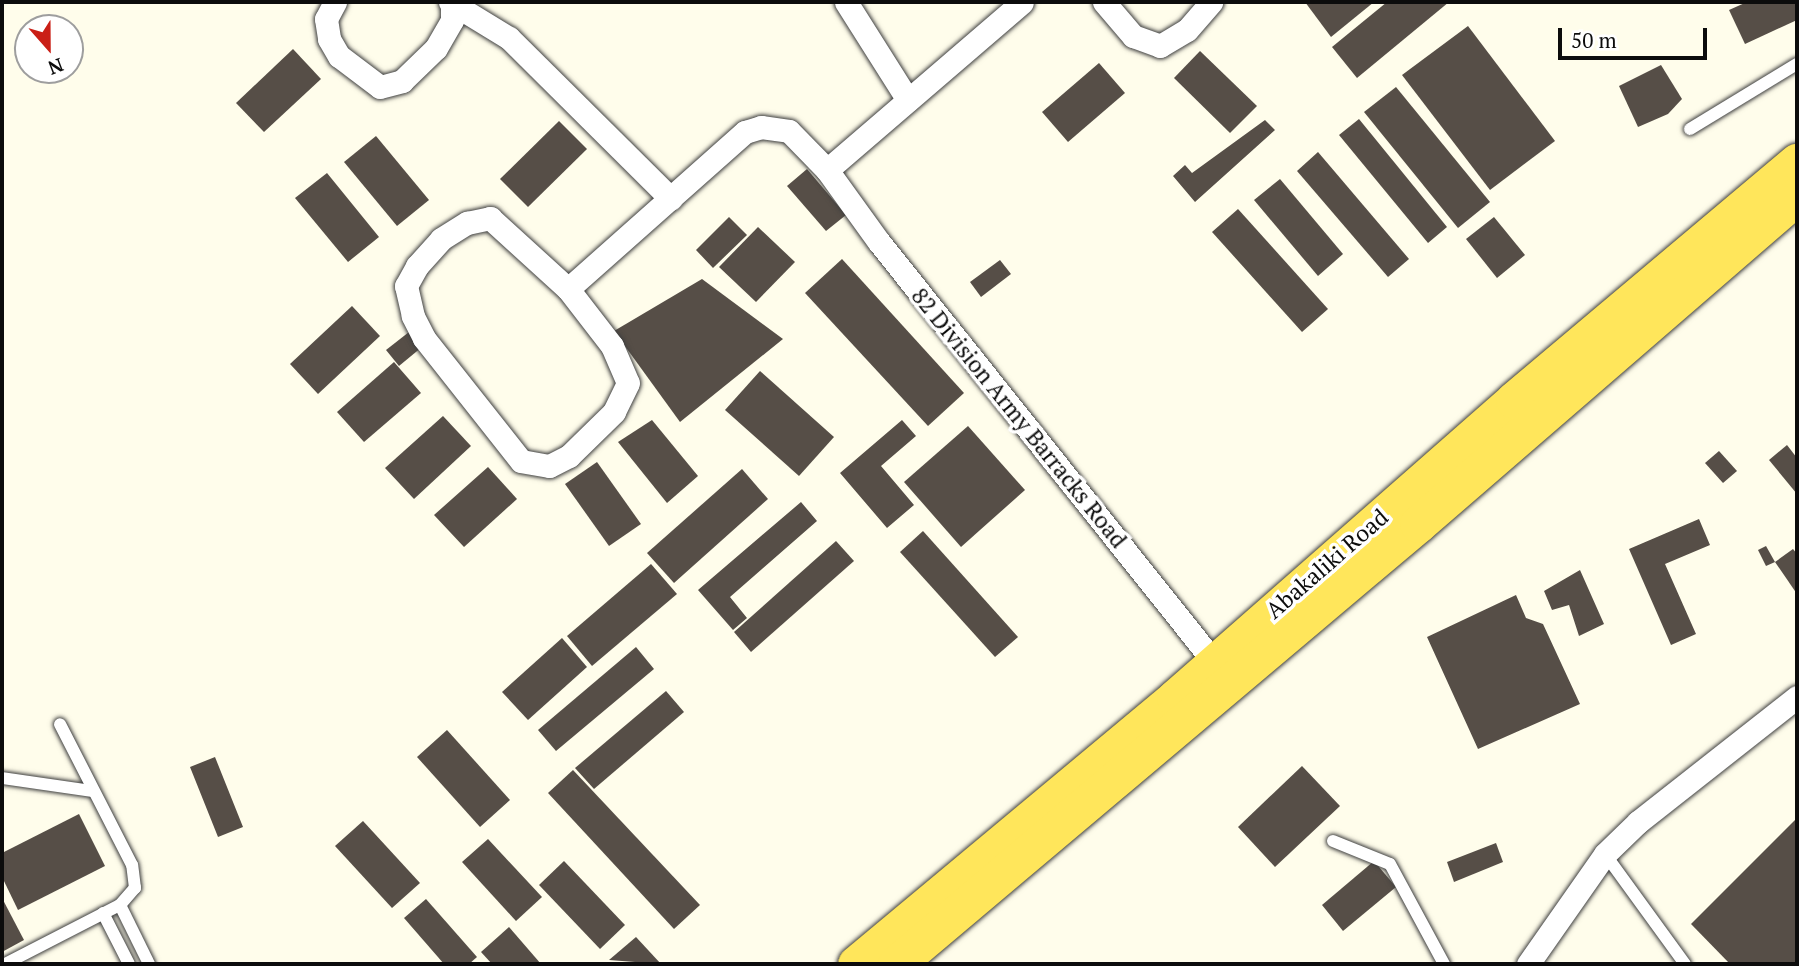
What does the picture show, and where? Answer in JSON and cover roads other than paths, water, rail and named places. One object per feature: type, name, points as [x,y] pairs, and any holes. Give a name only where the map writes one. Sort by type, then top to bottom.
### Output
[{"type":"main road","name":"Abakaliki Road","points":[[876,961],[1214,663],[1797,162]]},
{"type":"main road","name":"Abakaliki Road","points":[[876,961],[938,928],[1418,524],[1797,196]]},
{"type":"main road","points":[[931,964],[938,928]]},
{"type":"street","points":[[335,2],[326,19],[330,39],[339,56],[380,87],[402,81],[436,48],[452,20],[451,3]]},
{"type":"street","points":[[846,2],[908,100]]},
{"type":"street","points":[[827,170],[1022,2]]},
{"type":"street","points":[[1104,2],[1133,36],[1160,46],[1187,30],[1210,2]]},
{"type":"street","points":[[451,3],[509,38],[671,199]]},
{"type":"street","name":"82 Division Army Barracks Road","points":[[568,289],[746,132],[761,127],[789,131],[827,170],[887,253],[1214,663]]},
{"type":"street","points":[[490,218],[568,289],[612,346],[624,370],[626,395],[614,412],[569,456],[549,466],[535,467],[521,461],[424,338],[406,286],[417,265],[441,239],[467,223],[490,218]]},
{"type":"street","points":[[1528,964],[1605,854],[1638,822],[1797,697]]},
{"type":"lane","points":[[1690,129],[1797,64]]},
{"type":"lane","points":[[5,964],[120,905],[130,897],[136,878],[60,724]]},
{"type":"lane","points":[[2,778],[92,791]]},
{"type":"lane","points":[[1333,841],[1390,864],[1444,964]]},
{"type":"lane","points":[[1605,854],[1685,964]]},
{"type":"lane","points":[[120,905],[149,964]]},
{"type":"lane","points":[[103,913],[129,964]]}]
